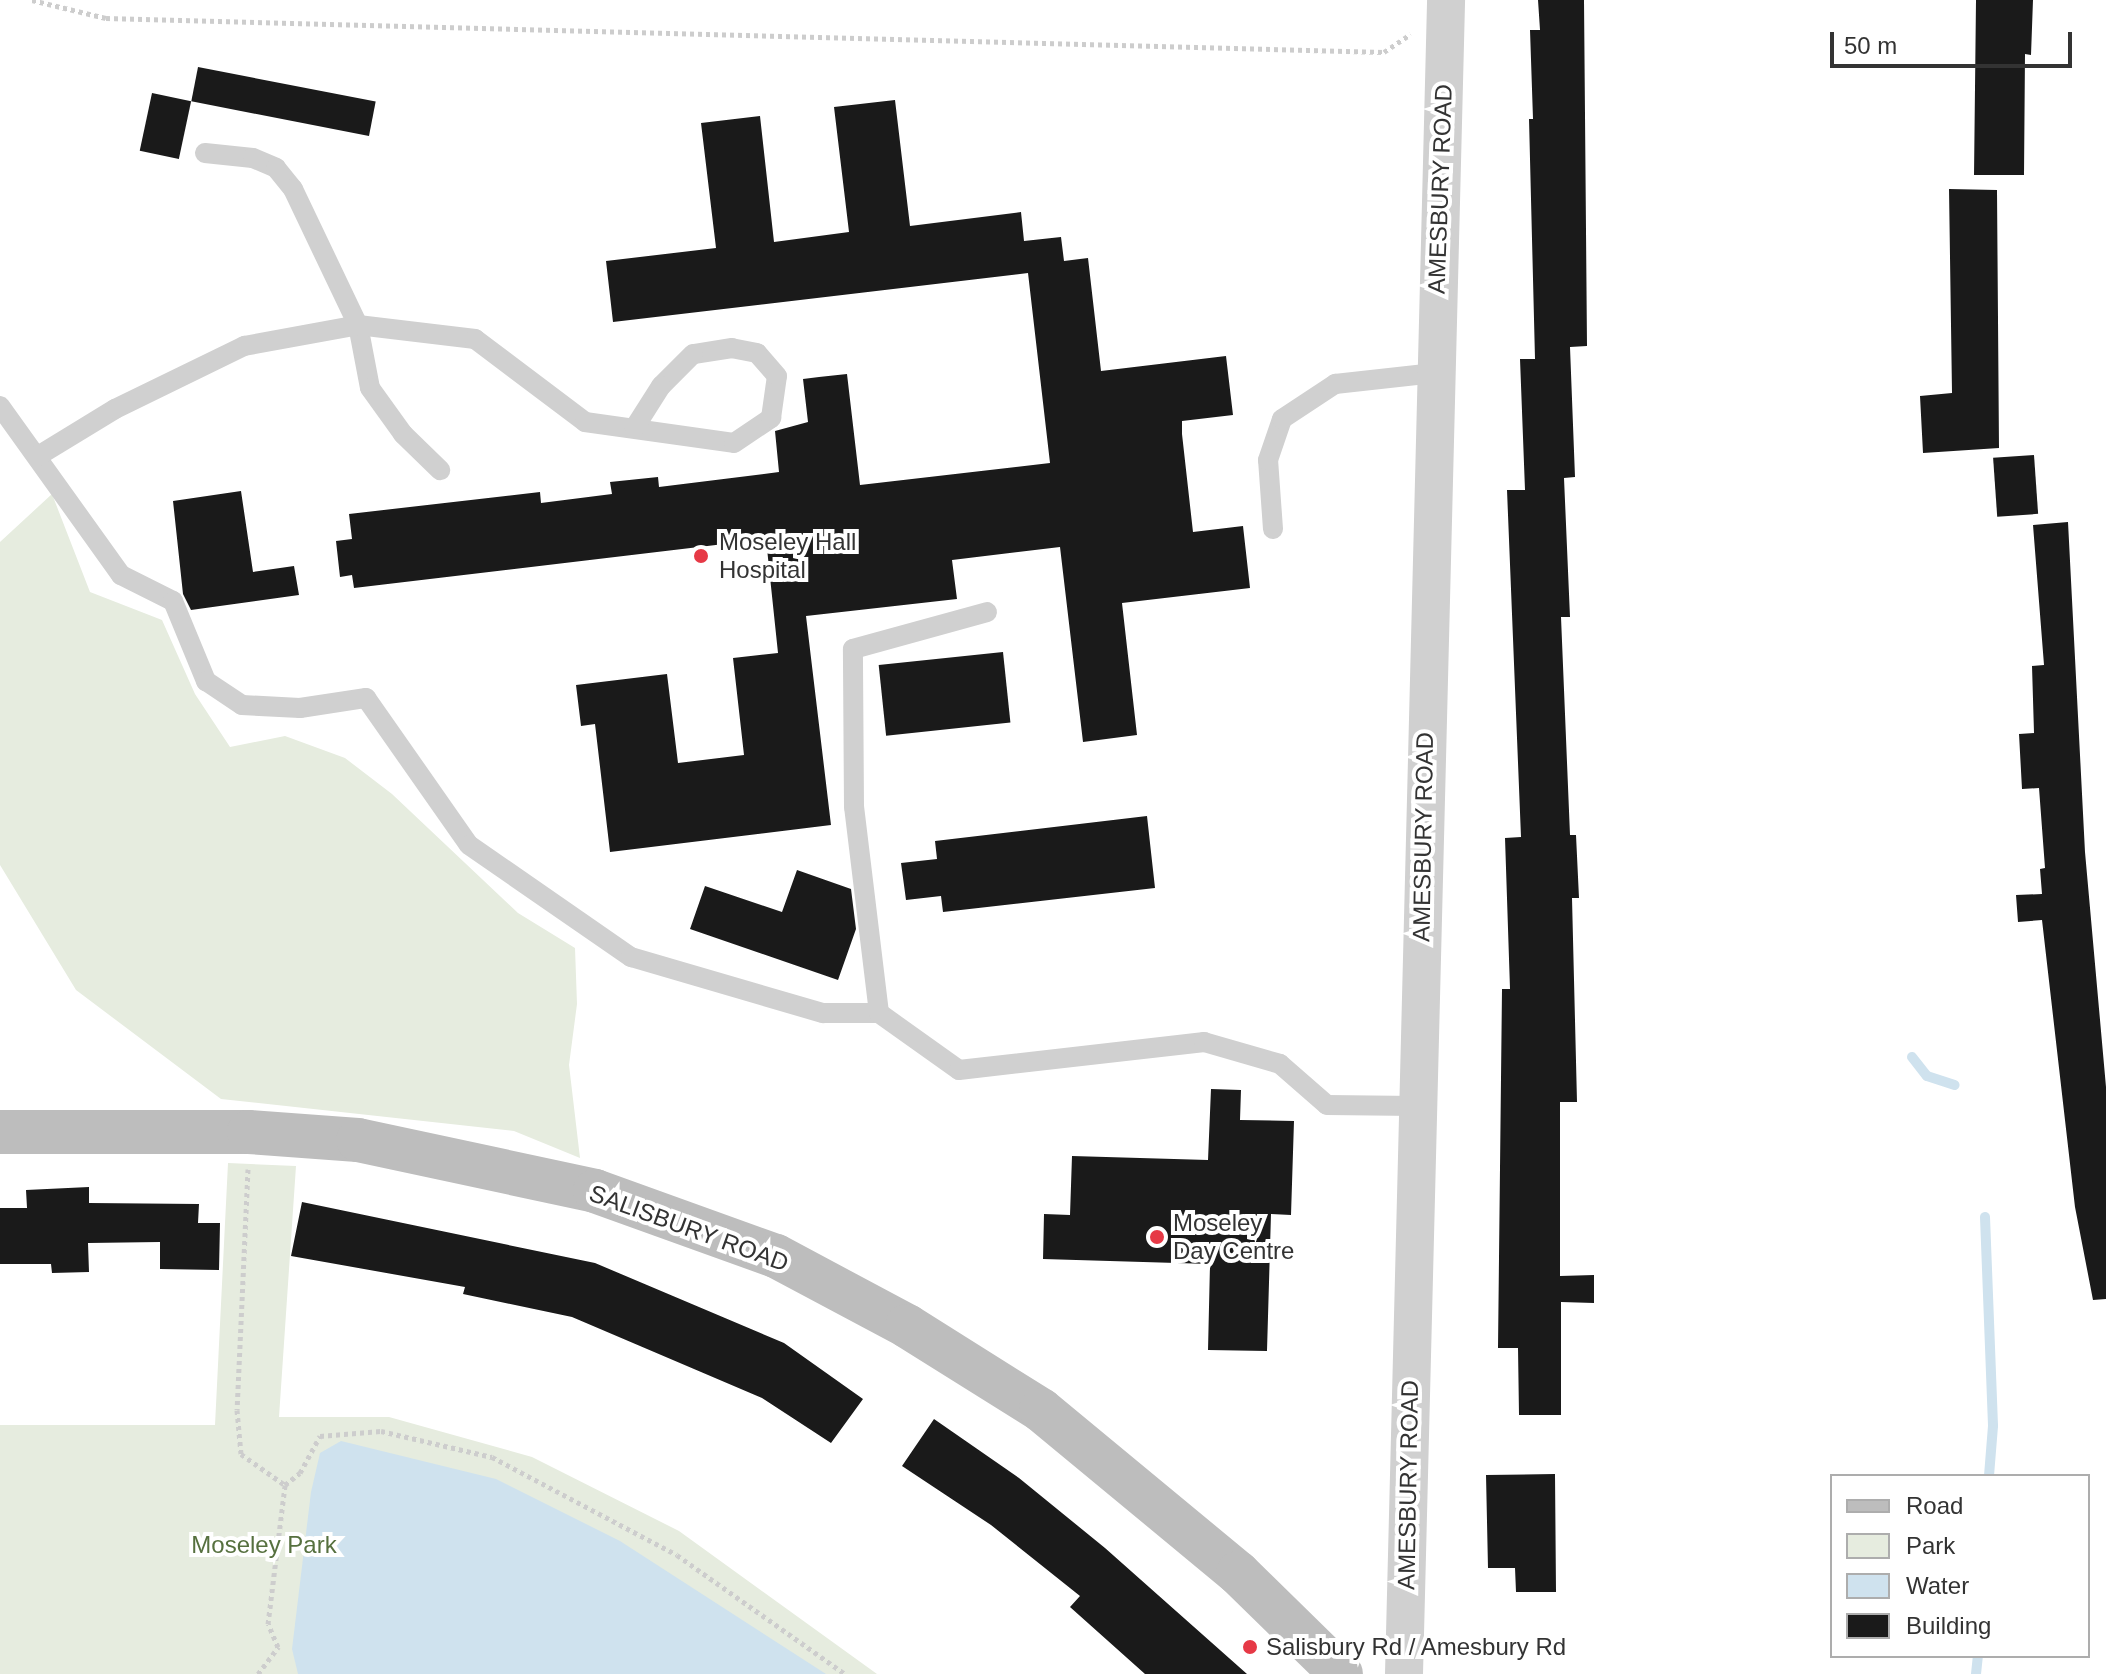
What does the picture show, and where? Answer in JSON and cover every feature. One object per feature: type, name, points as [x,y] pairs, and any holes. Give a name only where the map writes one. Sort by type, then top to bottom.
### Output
[{"type":"main road","name":"SALISBURY ROAD","points":[[0,1132],[249,1132],[358,1140],[481,1164],[595,1191],[776,1256],[907,1326],[1041,1410],[1238,1573],[1341,1674]]},
{"type":"street","name":"AMESBURY ROAD","points":[[1404,1674],[1445,17]]},
{"type":"lane","points":[[205,153],[253,158],[276,168],[293,189],[358,325],[370,388],[403,434],[440,470]]},
{"type":"lane","points":[[38,456],[115,409],[244,346],[358,325],[475,339],[585,422],[734,443],[771,418],[777,376],[757,353],[732,348],[693,354],[661,386],[635,427]]},
{"type":"lane","points":[[1273,529],[1268,460],[1282,419],[1335,384],[1434,373]]},
{"type":"lane","points":[[0,406],[121,575],[173,601],[206,681],[242,705],[300,708],[366,698],[469,845],[631,957],[823,1013],[879,1013],[959,1070],[1204,1042],[1280,1064],[1327,1105],[1416,1106]]},
{"type":"lane","points":[[879,1013],[854,807],[853,649],[987,612]]},
{"type":"path","points":[[32,0],[106,18],[1384,52],[1409,34],[1445,17]]},
{"type":"path","points":[[249,1132],[238,1425],[241,1454],[285,1485]]},
{"type":"path","points":[[258,1674],[278,1647],[268,1624],[285,1485],[300,1473],[320,1436],[381,1431],[492,1457],[677,1555],[845,1674]]},
{"type":"green space","points":[[52,494],[90,592],[162,620],[195,694],[230,747],[285,736],[345,758],[392,794],[518,913],[575,948],[577,1004],[569,1065],[580,1158],[514,1131],[221,1099],[76,990],[0,865],[0,542]]},
{"type":"green space","name":"Moseley Park","points":[[228,1163],[296,1166],[279,1417],[389,1417],[532,1457],[679,1531],[877,1674],[0,1674],[0,1425],[215,1425]]},
{"type":"water","points":[[341,1441],[496,1479],[620,1541],[826,1674],[298,1674],[292,1649],[311,1492],[320,1453]]},
{"type":"building","points":[[1538,0],[1584,0],[1587,346],[1570,347],[1575,477],[1564,478],[1570,617],[1561,617],[1570,835],[1576,835],[1579,898],[1572,898],[1577,1102],[1560,1102],[1560,1276],[1594,1275],[1594,1303],[1561,1302],[1561,1415],[1519,1415],[1518,1348],[1498,1348],[1502,989],[1510,989],[1505,838],[1521,837],[1507,490],[1525,490],[1520,359],[1535,359],[1529,119],[1533,119],[1530,30],[1540,30]]},
{"type":"building","points":[[1976,0],[2033,0],[2031,55],[2025,54],[2024,175],[1974,175]]},
{"type":"building","points":[[198,67],[376,102],[369,136],[191,101]]},
{"type":"building","points":[[152,93],[191,101],[179,159],[140,151]]},
{"type":"building","points":[[895,100],[910,226],[1021,212],[1024,241],[1061,237],[1064,261],[1088,258],[1101,371],[1226,356],[1233,415],[1182,421],[1182,434],[1193,532],[1243,526],[1250,588],[1122,603],[1137,735],[1083,742],[1060,547],[952,560],[957,599],[806,616],[831,825],[610,852],[595,724],[581,726],[576,685],[667,674],[678,763],[744,755],[733,658],[778,653],[766,539],[354,588],[352,575],[340,577],[336,541],[352,539],[349,514],[540,492],[541,503],[612,494],[610,482],[658,477],[659,487],[779,472],[775,431],[808,422],[803,379],[819,377],[847,374],[860,485],[1050,463],[1028,273],[613,322],[606,261],[716,248],[701,123],[760,116],[774,242],[849,232],[834,107]]},
{"type":"building","points":[[1949,189],[1997,190],[1999,448],[1923,453],[1920,396],[1952,393]]},
{"type":"building","points":[[2034,455],[2038,514],[1997,517],[1993,458]]},
{"type":"building","points":[[241,491],[253,572],[294,566],[299,595],[191,610],[183,594],[173,501]]},
{"type":"building","points":[[2068,522],[2085,852],[2106,1087],[2106,1299],[2093,1300],[2075,1207],[2042,920],[2018,922],[2016,895],[2042,894],[2040,869],[2045,868],[2039,788],[2022,789],[2019,734],[2034,733],[2032,666],[2044,665],[2033,525]]},
{"type":"building","points":[[1003,652],[1010,723],[886,736],[879,665]]},
{"type":"building","points":[[1147,816],[1155,888],[943,912],[941,896],[906,900],[901,863],[937,859],[935,841]]},
{"type":"building","points":[[797,870],[851,889],[856,929],[838,980],[690,929],[705,886],[782,912]]},
{"type":"building","name":"Moseley Day Centre","points":[[1211,1089],[1241,1090],[1240,1120],[1294,1121],[1291,1215],[1271,1214],[1267,1351],[1208,1350],[1210,1264],[1043,1259],[1044,1214],[1070,1215],[1072,1156],[1208,1160]]},
{"type":"building","points":[[89,1187],[89,1203],[199,1204],[198,1223],[220,1223],[219,1270],[160,1269],[160,1242],[88,1243],[89,1272],[52,1273],[51,1264],[0,1264],[0,1208],[27,1208],[26,1190]]},
{"type":"building","points":[[302,1202],[595,1263],[784,1343],[863,1399],[831,1443],[762,1398],[572,1317],[463,1294],[465,1287],[291,1256]]},
{"type":"building","points":[[934,1419],[1019,1478],[1105,1548],[1247,1674],[1145,1674],[1070,1607],[1080,1596],[991,1525],[902,1466]]},
{"type":"building","points":[[1555,1474],[1556,1592],[1516,1592],[1515,1568],[1488,1568],[1486,1475]]},
{"type":"waterway","points":[[1912,1057],[1927,1076],[1955,1085]]},
{"type":"waterway","points":[[1985,1217],[1993,1426],[1989,1474]]},
{"type":"waterway","points":[[1976,1674],[1978,1658]]},
{"type":"place","name":"Moseley Hall Hospital","points":[[701,556]]},
{"type":"place","name":"Moseley Day Centre","points":[[1157,1237]]},
{"type":"place","name":"Salisbury Rd / Amesbury Rd","points":[[1250,1647]]}]
